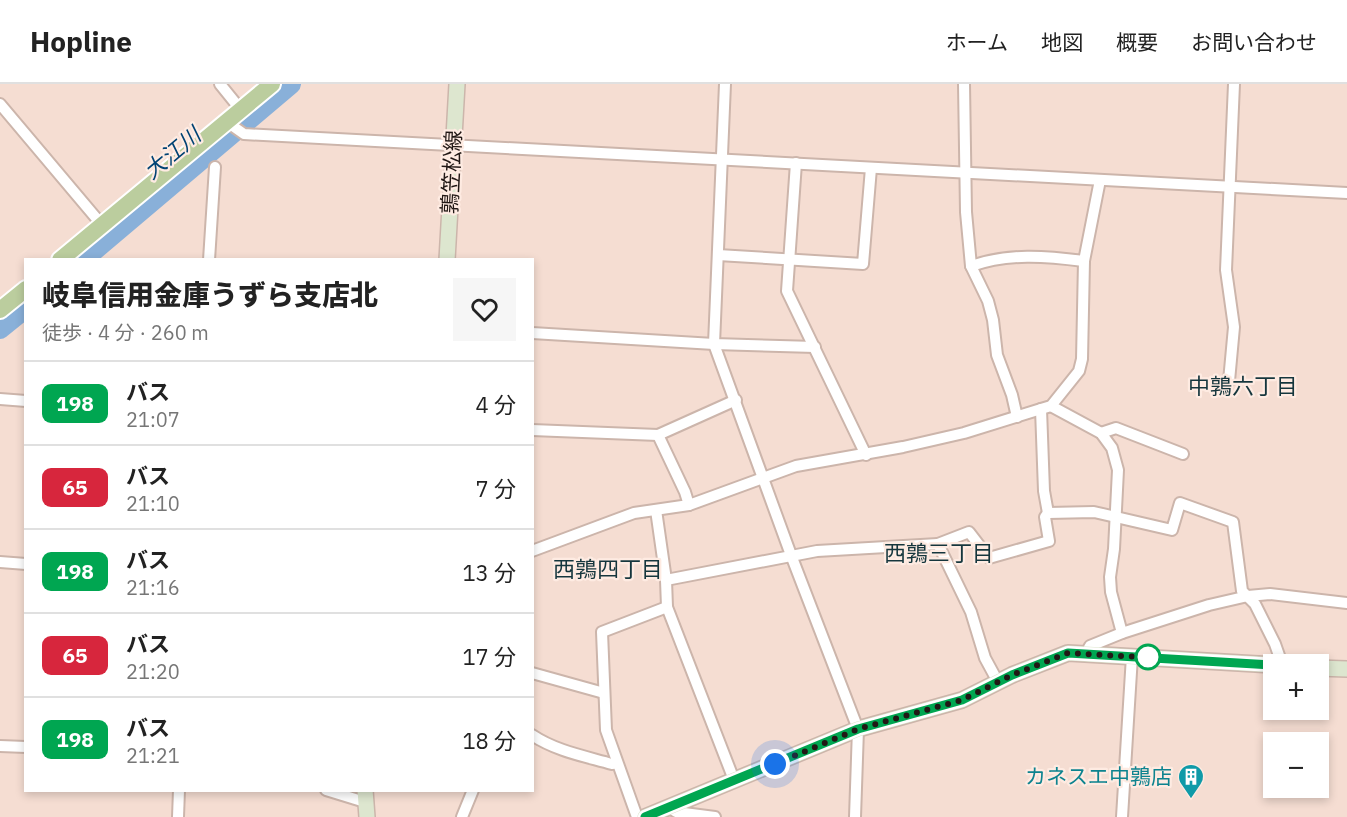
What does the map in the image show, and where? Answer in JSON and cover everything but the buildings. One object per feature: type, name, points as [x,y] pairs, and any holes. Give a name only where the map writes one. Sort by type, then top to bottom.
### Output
[{"type":"main road","points":[[62,258],[230,124],[241,110],[272,84]]},
{"type":"main road","name":"鶉笠松線","points":[[447,258],[457,84]]},
{"type":"main road","points":[[0,310],[24,291]]},
{"type":"main road","points":[[645,817],[858,729],[962,700],[1012,675],[1068,653],[1263,664]]},
{"type":"main road","points":[[1329,668],[1347,669]]},
{"type":"street","points":[[220,84],[241,110]]},
{"type":"street","points":[[725,84],[714,344],[790,555],[858,729],[855,817]]},
{"type":"street","points":[[964,84],[966,212],[971,266],[988,301],[993,320],[997,355],[1012,395],[1017,417]]},
{"type":"street","points":[[1229,381],[1234,327],[1226,270],[1234,84]]},
{"type":"street","points":[[0,104],[102,225]]},
{"type":"street","points":[[230,124],[244,134],[1347,193]]},
{"type":"street","points":[[796,163],[787,291],[866,455]]},
{"type":"street","points":[[209,258],[215,167]]},
{"type":"street","points":[[718,255],[863,264],[871,168]]},
{"type":"street","points":[[534,550],[634,513],[689,505],[796,466],[866,455],[953,435],[1046,408],[1079,371],[1082,359],[1084,261],[1100,180]]},
{"type":"street","points":[[971,266],[991,259],[1015,256],[1045,256],[1084,261]]},
{"type":"street","points":[[534,333],[714,344],[815,347]]},
{"type":"street","points":[[0,399],[24,401]]},
{"type":"street","points":[[534,430],[658,435],[736,400]]},
{"type":"street","points":[[1046,408],[1101,433],[1112,448],[1118,471],[1114,549],[1110,577],[1111,592],[1122,633]]},
{"type":"street","points":[[666,580],[790,555],[876,546],[938,544],[969,532],[989,558],[1049,540],[1044,491],[1046,408]]},
{"type":"street","points":[[1101,433],[1116,428],[1183,454]]},
{"type":"street","points":[[658,435],[689,505]]},
{"type":"street","points":[[1048,513],[1094,512],[1172,530],[1180,503],[1233,522],[1242,591],[1255,604],[1278,654]]},
{"type":"street","points":[[656,510],[666,580],[667,607],[734,780]]},
{"type":"street","points":[[938,544],[971,612],[985,658],[999,682]]},
{"type":"street","points":[[0,562],[24,564]]},
{"type":"street","points":[[1086,653],[1090,646],[1122,633],[1209,605],[1248,596],[1270,594],[1347,603]]},
{"type":"street","points":[[637,817],[606,730],[602,632],[667,607]]},
{"type":"street","points":[[1122,817],[1132,656]]},
{"type":"street","points":[[534,674],[604,693]]},
{"type":"street","points":[[534,736],[560,749],[612,764],[617,763]]},
{"type":"street","points":[[0,746],[24,747]]},
{"type":"street","points":[[178,817],[179,792]]},
{"type":"street","points":[[332,792],[366,803]]},
{"type":"street","points":[[462,817],[472,792]]},
{"type":"street","points":[[669,807],[676,812],[715,817]]},
{"type":"waterway","name":"大江川","points":[[85,258],[291,84]]},
{"type":"waterway","name":"大江川","points":[[0,329],[24,310]]},
{"type":"bus line","name":"198","points":[[645,817],[858,729],[962,700],[1012,675],[1068,653],[1263,664]]},
{"type":"place","name":"カネスエ中鶉店","points":[[1191,800]]},
{"type":"district","name":"中鶉六丁目","points":[[1243,386]]},
{"type":"district","name":"西鶉三丁目","points":[[939,553]]},
{"type":"district","name":"西鶉四丁目","points":[[608,569]]},
{"type":"route","points":[[775,764],[858,729],[962,700],[1012,675],[1068,653],[1156,658],[1148,657]]}]
